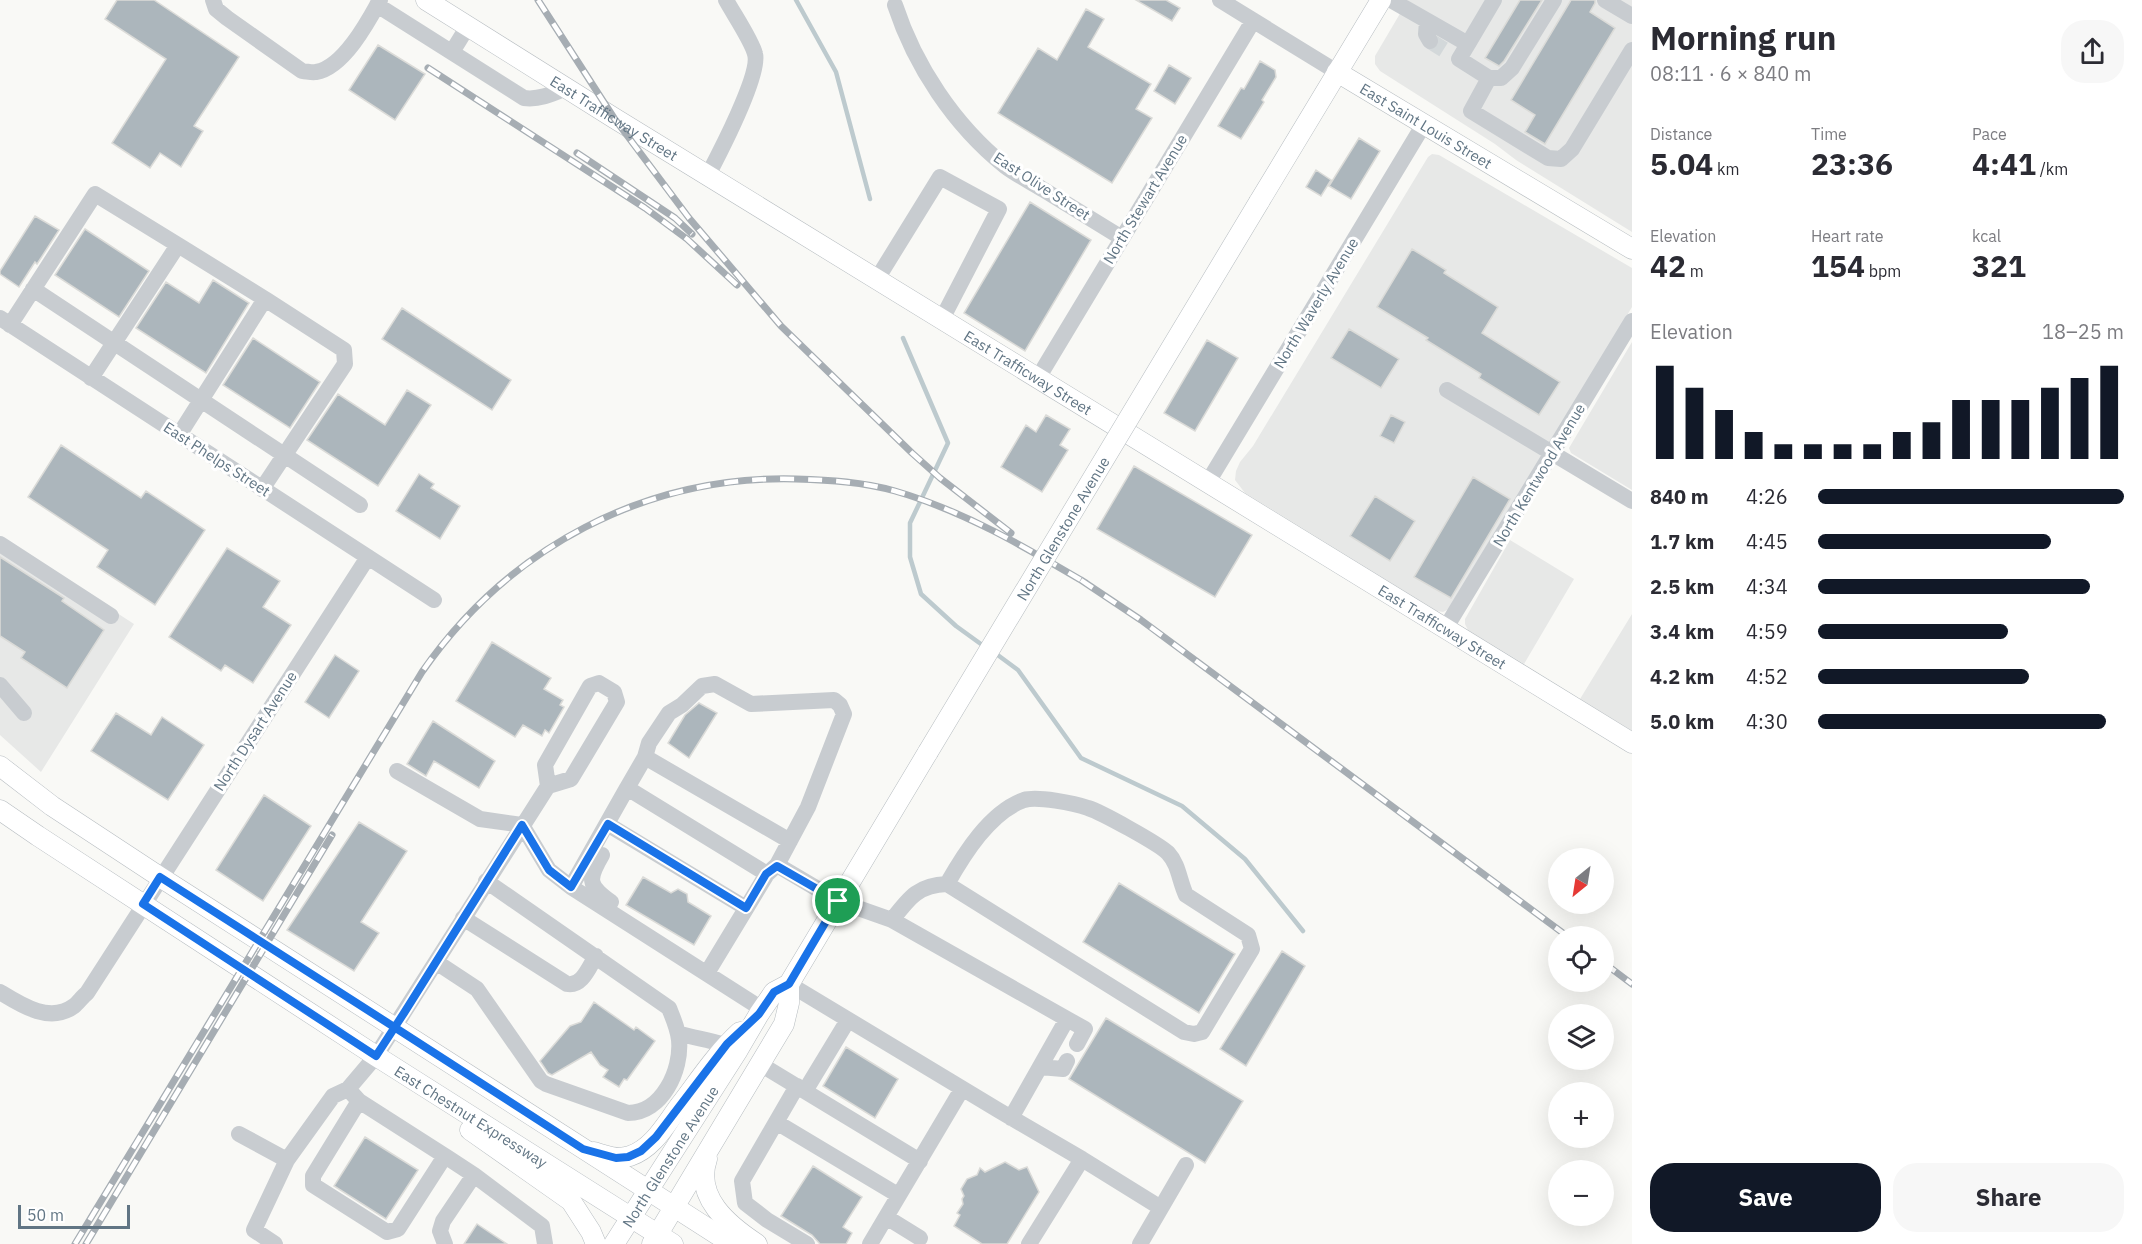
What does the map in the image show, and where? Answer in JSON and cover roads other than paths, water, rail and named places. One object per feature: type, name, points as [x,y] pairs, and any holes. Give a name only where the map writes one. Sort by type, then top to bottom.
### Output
[{"type":"main road","name":"East Trafficway Street","points":[[426,0],[708,176],[1632,743]]},
{"type":"main road","name":"North Glenstone Avenue","points":[[661,1241],[674,1208],[784,1024],[789,1003],[789,984],[1381,0]]},
{"type":"main road","name":"East Saint Louis Street","points":[[1337,72],[1632,249]]},
{"type":"main road","name":"East Chestnut Expressway","points":[[0,766],[52,806],[160,877],[732,1244]]},
{"type":"main road","name":"East Chestnut Expressway","points":[[0,810],[376,1056],[630,1217],[661,1241]]},
{"type":"main road","name":"North Glenstone Avenue","points":[[614,1244],[648,1192],[732,1047],[774,992],[789,984]]},
{"type":"main road","points":[[583,1149],[616,1158],[628,1157],[641,1151],[656,1137],[732,1047]]},
{"type":"main road","points":[[376,1056],[400,1082],[571,1201],[596,1244]]},
{"type":"main road","points":[[713,1142],[705,1167],[703,1183],[724,1219],[757,1244]]},
{"type":"street","points":[[213,0],[216,9],[226,18],[302,71],[316,72],[340,58],[365,27],[378,2],[524,98],[545,96],[566,88]]},
{"type":"street","points":[[708,176],[734,122],[755,67],[755,54],[726,0]]},
{"type":"street","name":"East Saint Louis Street","points":[[1220,0],[1337,72]]},
{"type":"street","points":[[1391,0],[1468,44]]},
{"type":"street","points":[[1494,0],[1468,44],[1453,55],[1489,78],[1501,78],[1512,68],[1554,0]]},
{"type":"street","points":[[1605,0],[1632,16]]},
{"type":"street","name":"East Olive Street","points":[[895,5],[904,33],[915,56],[962,123],[982,146],[1007,167],[1122,238]]},
{"type":"street","name":"North Stewart Avenue","points":[[1038,378],[1253,21]]},
{"type":"street","points":[[1427,21],[1426,34],[1430,41]]},
{"type":"street","points":[[453,52],[468,26]]},
{"type":"street","points":[[1489,78],[1471,111],[1548,158],[1561,159],[1572,149],[1632,50]]},
{"type":"street","name":"North Waverly Avenue","points":[[1208,482],[1424,124]]},
{"type":"street","points":[[878,279],[940,177],[999,209],[942,319]]},
{"type":"street","points":[[5,322],[33,289],[95,194],[344,350],[345,364],[262,489]]},
{"type":"street","points":[[91,378],[178,245]]},
{"type":"street","points":[[33,289],[360,505]]},
{"type":"street","points":[[179,435],[265,299]]},
{"type":"street","name":"North Kentwood Avenue","points":[[1445,628],[1632,321]]},
{"type":"street","name":"East Phelps Street","points":[[5,322],[434,600]]},
{"type":"street","points":[[1447,390],[1632,501]]},
{"type":"street","points":[[0,544],[111,616]]},
{"type":"street","name":"North Dysart Avenue","points":[[0,992],[35,1012],[53,1014],[73,1007],[87,993],[368,557]]},
{"type":"street","points":[[445,1156],[398,1229],[387,1232],[313,1185],[313,1176],[353,1095],[394,1027],[548,786],[571,779],[617,702],[614,692],[599,683],[590,686],[545,765],[548,786]]},
{"type":"street","points":[[571,887],[645,757],[649,743],[669,713],[682,705],[702,686],[715,684],[751,704],[834,700],[840,705],[844,714],[808,807],[790,841],[707,973]]},
{"type":"street","points":[[0,685],[24,713]]},
{"type":"street","points":[[645,757],[790,841]]},
{"type":"street","points":[[397,771],[480,819],[522,825]]},
{"type":"street","points":[[627,788],[772,870],[838,901],[892,920],[1085,1029],[1077,1044]]},
{"type":"street","points":[[892,920],[919,890],[936,884],[947,884],[1184,1032],[1194,1034],[1202,1032],[1252,949],[1248,935],[1186,895],[1176,864],[1166,851],[1090,808],[1065,802],[1026,800],[1008,809],[972,844],[947,884]]},
{"type":"street","points":[[608,824],[746,908]]},
{"type":"street","points":[[608,824],[610,842],[591,873],[593,886],[610,901],[687,950],[692,963]]},
{"type":"street","points":[[522,825],[549,870],[571,887],[692,963],[761,1011]]},
{"type":"street","points":[[436,962],[477,989],[541,1081],[552,1087],[628,1113],[645,1111],[661,1097],[678,1067],[680,1057],[678,1033],[669,1008],[486,881]]},
{"type":"street","points":[[463,918],[567,984],[578,983],[596,956]]},
{"type":"street","points":[[789,984],[1161,1208]]},
{"type":"street","points":[[1011,1118],[1067,1019]]},
{"type":"street","points":[[807,1244],[767,1220],[745,1203],[742,1181],[776,1122],[848,1020]]},
{"type":"street","points":[[678,1033],[732,1047]]},
{"type":"street","points":[[1040,1067],[1063,1069],[1067,1062]]},
{"type":"street","points":[[760,1064],[920,1161]]},
{"type":"street","points":[[870,1244],[963,1089]]},
{"type":"street","points":[[275,1244],[254,1230],[287,1160],[333,1096],[353,1095],[474,1175],[542,1226],[545,1244]]},
{"type":"street","points":[[776,1122],[898,1196]]},
{"type":"street","points":[[239,1134],[287,1160]]},
{"type":"street","points":[[1029,1244],[1082,1159]]},
{"type":"street","points":[[1140,1244],[1186,1165]]},
{"type":"street","points":[[445,1244],[440,1230],[443,1221],[474,1175]]},
{"type":"street","points":[[886,1217],[920,1238]]},
{"type":"waterway","points":[[796,0],[836,72],[870,199]]},
{"type":"waterway","points":[[903,338],[948,443],[910,523],[910,557],[921,594],[956,626],[985,647]]},
{"type":"waterway","points":[[995,653],[1018,670],[1081,758],[1182,806],[1245,859],[1303,931]]},
{"type":"tunnel","points":[[1430,41],[1446,51]]},
{"type":"railway","points":[[538,0],[614,118],[689,218],[781,326],[912,453],[940,478],[1011,533]]},
{"type":"railway","points":[[428,68],[645,208],[687,239],[737,285]]},
{"type":"railway","points":[[577,153],[675,218],[692,234]]},
{"type":"railway","points":[[75,1244],[422,672],[457,628],[495,589],[538,555],[585,528],[634,506],[686,490],[740,481],[821,480],[883,488],[921,499],[970,519],[1086,583]]},
{"type":"railway","points":[[1081,580],[1141,620],[1554,926]]},
{"type":"railway","points":[[86,1244],[332,835]]},
{"type":"railway","points":[[1614,970],[1632,984]]}]
